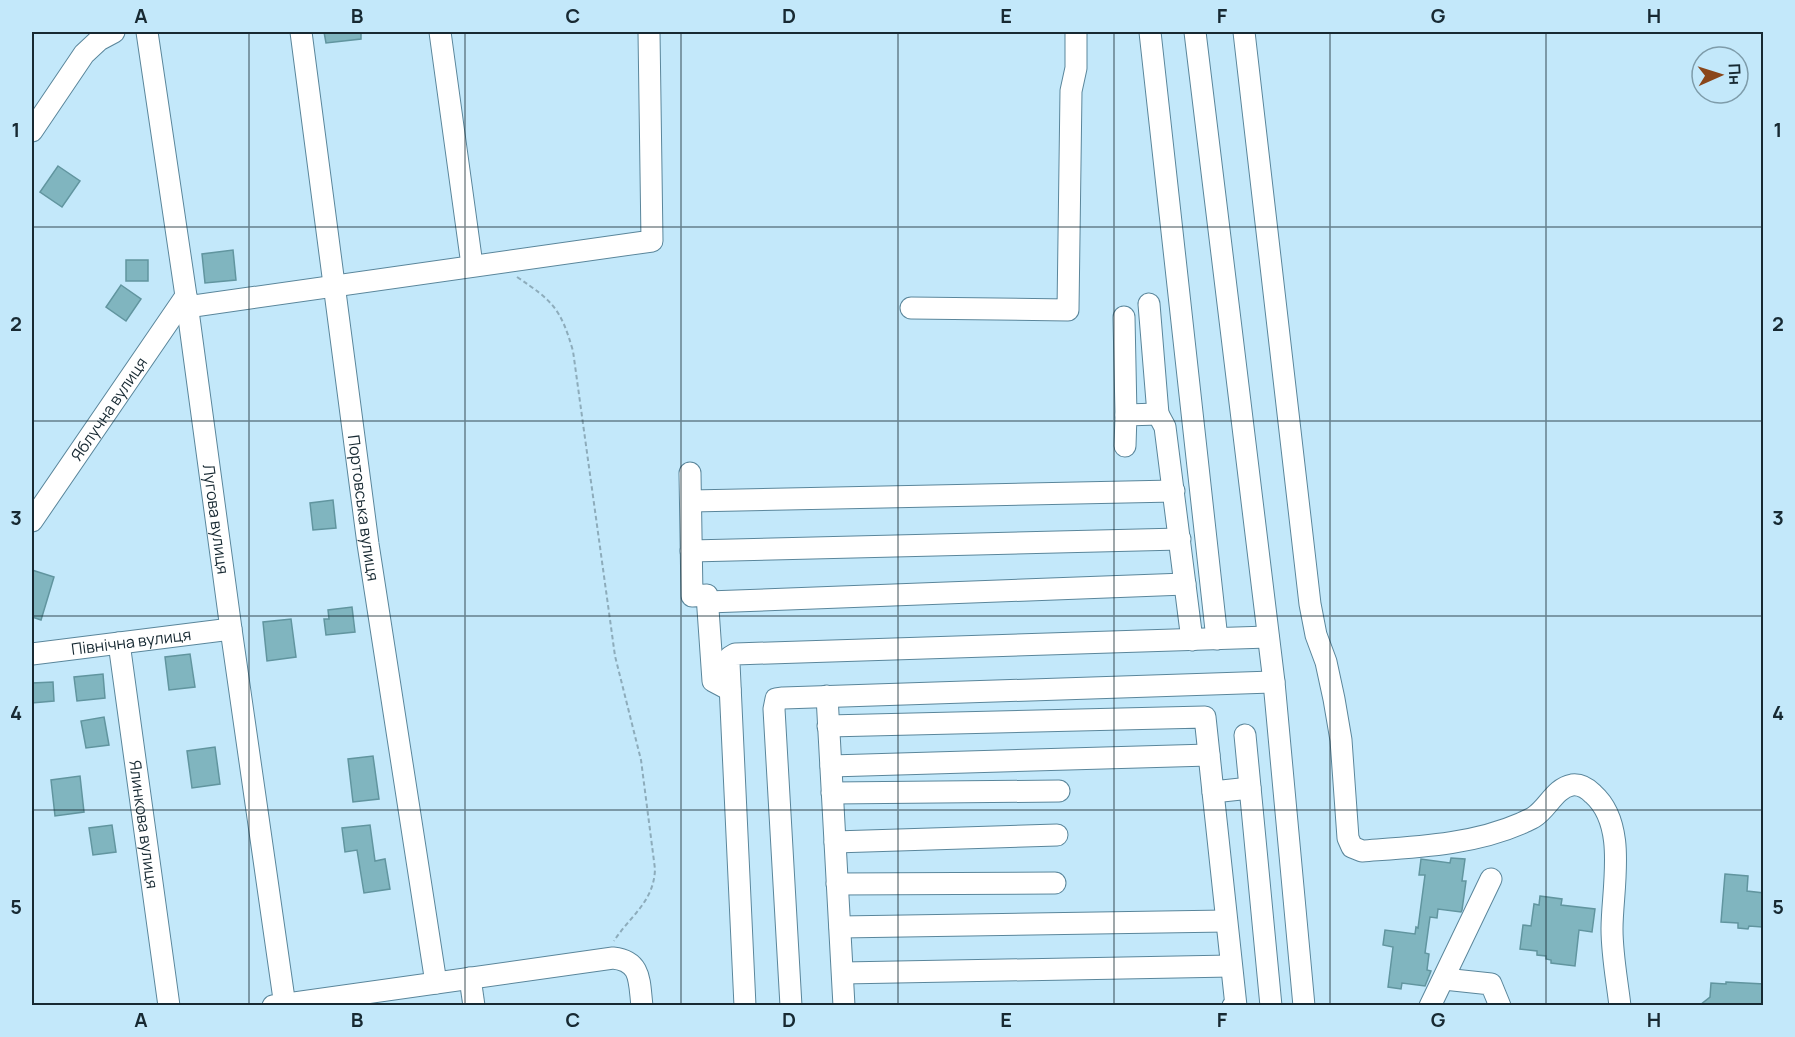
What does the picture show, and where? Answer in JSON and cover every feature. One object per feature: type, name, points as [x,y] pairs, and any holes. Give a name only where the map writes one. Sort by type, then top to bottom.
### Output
[{"type":"street","points":[[32,131],[84,54],[99,40],[114,32]]},
{"type":"street","name":"Лугова вулиця","points":[[147,32],[186,301],[281,1005]]},
{"type":"street","name":"Портовська вулиця","points":[[301,32],[368,544],[436,983]]},
{"type":"street","points":[[440,32],[472,265]]},
{"type":"street","points":[[186,301],[333,286],[652,240],[649,32]]},
{"type":"street","points":[[911,308],[1068,310],[1071,91],[1076,68],[1076,32]]},
{"type":"street","points":[[1150,32],[1217,639]]},
{"type":"street","points":[[1195,32],[1274,682],[1304,1005]]},
{"type":"street","points":[[1244,32],[1310,604],[1316,635],[1326,662],[1341,740],[1348,838],[1352,847],[1362,851],[1432,845],[1481,836],[1534,817],[1557,793],[1572,785],[1584,788],[1601,804],[1613,829],[1616,863],[1612,929],[1620,1005]]},
{"type":"street","name":"Яблучна вулиця","points":[[32,521],[186,301]]},
{"type":"street","points":[[1149,304],[1158,414],[1165,428],[1192,640]]},
{"type":"street","points":[[1124,317],[1125,446]]},
{"type":"street","points":[[1126,415],[1158,414]]},
{"type":"street","points":[[690,472],[692,596],[707,595],[713,681],[730,690]]},
{"type":"street","points":[[691,501],[1174,491]]},
{"type":"street","points":[[692,551],[1180,539]]},
{"type":"street","points":[[708,602],[1185,584]]},
{"type":"street","name":"Північна вулиця","points":[[32,654],[231,629]]},
{"type":"street","points":[[746,1005],[730,657],[735,654],[1268,637]]},
{"type":"street","name":"Ялинкова вулиця","points":[[119,643],[169,1005]]},
{"type":"street","points":[[791,1005],[774,709],[776,699],[1274,682]]},
{"type":"street","points":[[827,696],[844,1005]]},
{"type":"street","points":[[828,726],[1205,717],[1236,1005],[1233,1005]]},
{"type":"street","points":[[1245,735],[1271,1005]]},
{"type":"street","points":[[831,766],[1209,755]]},
{"type":"street","points":[[1213,792],[1250,788]]},
{"type":"street","points":[[832,793],[1059,791]]},
{"type":"street","points":[[835,842],[1057,835]]},
{"type":"street","points":[[1430,1005],[1491,879]]},
{"type":"street","points":[[837,884],[1055,883]]},
{"type":"street","points":[[840,927],[1227,921]]},
{"type":"street","points":[[281,1005],[470,978],[621,960],[638,974],[642,1005]]},
{"type":"street","points":[[843,973],[1232,966]]},
{"type":"street","points":[[470,978],[474,1005]]},
{"type":"street","points":[[1444,979],[1491,984],[1500,1005]]},
{"type":"path","points":[[495,262],[542,294],[555,307],[566,328],[573,351],[615,656],[641,760],[655,869],[649,895],[636,915],[614,940],[621,960]]},
{"type":"building","points":[[324,32],[361,32],[361,39],[326,43]]},
{"type":"building","points":[[58,166],[80,181],[62,207],[40,192]]},
{"type":"building","points":[[233,250],[236,280],[205,283],[202,254]]},
{"type":"building","points":[[126,260],[148,260],[148,281],[126,281]]},
{"type":"building","points":[[121,285],[141,299],[126,321],[106,307]]},
{"type":"building","points":[[333,500],[336,528],[313,530],[310,503]]},
{"type":"building","points":[[32,570],[54,577],[41,620],[32,617]]},
{"type":"building","points":[[352,607],[355,632],[326,635],[324,619],[329,619],[328,610]]},
{"type":"building","points":[[291,619],[296,657],[267,661],[263,622]]},
{"type":"building","points":[[190,654],[195,687],[169,690],[165,657]]},
{"type":"building","points":[[103,674],[105,698],[77,701],[74,677]]},
{"type":"building","points":[[53,682],[54,701],[32,703],[32,683]]},
{"type":"building","points":[[104,717],[109,745],[86,748],[81,721]]},
{"type":"building","points":[[215,747],[220,784],[192,788],[187,751]]},
{"type":"building","points":[[373,756],[379,799],[353,802],[348,759]]},
{"type":"building","points":[[80,776],[84,812],[55,816],[51,780]]},
{"type":"building","points":[[112,825],[116,852],[93,855],[89,828]]},
{"type":"building","points":[[370,825],[375,861],[385,859],[390,889],[364,893],[357,850],[345,852],[342,828]]},
{"type":"building","points":[[1451,858],[1465,859],[1462,881],[1466,881],[1462,910],[1461,912],[1438,909],[1437,918],[1430,917],[1425,953],[1429,954],[1427,970],[1431,971],[1425,986],[1402,983],[1401,989],[1388,987],[1393,947],[1383,945],[1385,930],[1415,934],[1416,927],[1418,928],[1425,875],[1419,875],[1421,859],[1450,863]]},
{"type":"building","points":[[1725,874],[1748,876],[1747,891],[1764,893],[1762,927],[1738,928],[1738,923],[1721,922]]},
{"type":"building","points":[[1540,896],[1562,899],[1561,905],[1595,909],[1592,932],[1579,930],[1575,966],[1551,963],[1546,956],[1537,955],[1537,951],[1520,949],[1523,925],[1531,926],[1534,904],[1539,905]]},
{"type":"building","points":[[1726,982],[1764,984],[1764,1005],[1700,1005],[1710,997],[1711,983],[1726,984]]}]
